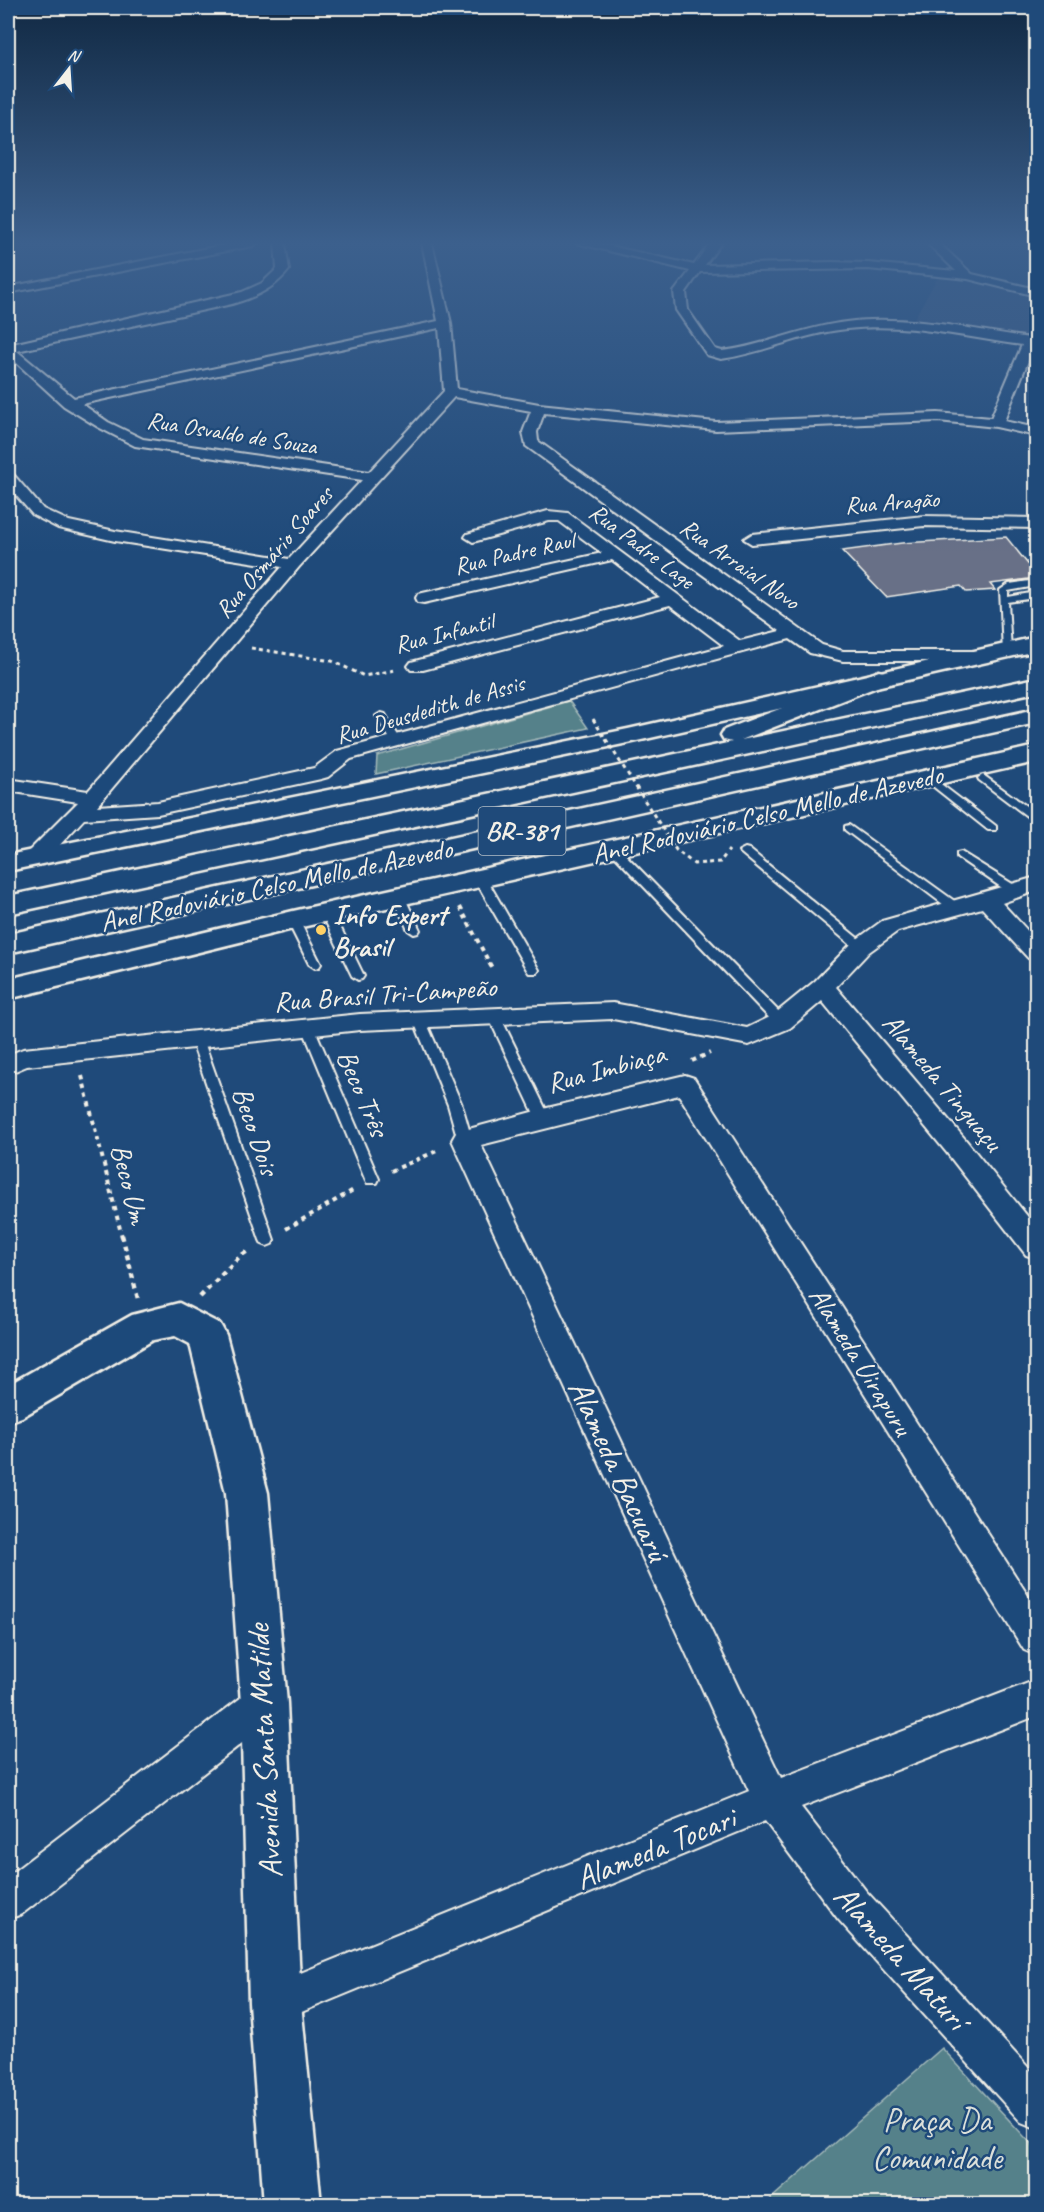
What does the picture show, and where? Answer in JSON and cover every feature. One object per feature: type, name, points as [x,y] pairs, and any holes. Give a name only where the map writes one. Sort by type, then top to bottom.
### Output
[{"type":"main road","points":[[8,863],[628,736],[1036,644]]},
{"type":"main road","points":[[636,772],[879,678]]},
{"type":"main road","name":"Anel Rodoviário Celso Mello de Azevedo","points":[[8,905],[1036,686]]},
{"type":"main road","name":"Anel Rodoviário Celso Mello de Azevedo","points":[[8,944],[1031,718]]},
{"type":"main road","name":"Anel Rodoviário Celso Mello de Azevedo","points":[[8,989],[327,912],[1036,754]]},
{"type":"main road","points":[[8,1405],[162,1323]]},
{"type":"main road","name":"Avenida Santa Matilde","points":[[162,1323],[207,1335],[248,1493],[264,1703],[275,2003],[293,2205]]},
{"type":"street","points":[[69,403],[336,346]]},
{"type":"street","points":[[447,346],[451,392],[539,408],[717,426],[938,417],[996,423],[1036,432]]},
{"type":"street","points":[[707,346],[711,352],[721,355],[757,346]]},
{"type":"street","points":[[996,423],[1032,346]]},
{"type":"street","name":"Rua Osvaldo de Souza","points":[[8,349],[69,403],[115,433],[140,443],[372,477]]},
{"type":"street","name":"Rua Osmário Soares","points":[[35,858],[93,798],[227,644],[293,564],[451,392]]},
{"type":"street","name":"Rua Arraial Novo","points":[[539,408],[530,432],[531,442],[816,649],[832,654],[980,656]]},
{"type":"street","points":[[8,477],[38,512],[64,525],[115,536],[293,564]]},
{"type":"street","name":"Rua Padre Lage","points":[[473,537],[548,516],[563,516],[738,649]]},
{"type":"street","name":"Rua Aragão","points":[[752,539],[924,521],[1036,523]]},
{"type":"street","name":"Rua Padre Raul","points":[[424,598],[614,555]]},
{"type":"street","name":"Rua Infantil","points":[[417,666],[673,599]]},
{"type":"street","name":"Rua Deusdedith de Assis","points":[[78,813],[158,808],[321,773],[344,755],[795,632]]},
{"type":"street","points":[[8,785],[93,798]]},
{"type":"street","points":[[749,1037],[781,1022],[823,987],[861,947],[890,926],[987,900],[1036,884]]},
{"type":"street","points":[[987,900],[1036,953]]},
{"type":"street","name":"Alameda Tinguaçu","points":[[823,987],[1036,1247]]},
{"type":"street","name":"Rua Brasil Tri-Campeão","points":[[15,1062],[76,1052],[308,1028],[419,1019],[613,1011],[749,1037]]},
{"type":"street","name":"Rua Imbiaça","points":[[465,1140],[543,1118],[685,1084]]},
{"type":"street","name":"Alameda Uirapuru","points":[[685,1084],[1036,1638]]},
{"type":"street","name":"Alameda Bacuarú","points":[[465,1140],[772,1800]]},
{"type":"street","name":"Alameda Tocari","points":[[275,2003],[772,1800],[1036,1698]]},
{"type":"street","points":[[8,1900],[264,1703]]},
{"type":"street","name":"Alameda Maturí","points":[[772,1800],[852,1905],[1036,2107]]},
{"type":"lane","points":[[1006,650],[1008,634],[1003,600],[1004,590],[1012,586],[1036,584]]},
{"type":"lane","points":[[1003,600],[1036,595]]},
{"type":"lane","points":[[381,716],[397,742]]},
{"type":"lane","points":[[929,778],[992,828]]},
{"type":"lane","points":[[983,778],[1036,818]]},
{"type":"lane","points":[[849,828],[956,908]]},
{"type":"lane","points":[[613,848],[781,1022]]},
{"type":"lane","points":[[745,851],[861,947]]},
{"type":"lane","points":[[961,855],[1015,891]]},
{"type":"lane","points":[[480,878],[533,970]]},
{"type":"lane","points":[[398,896],[414,930]]},
{"type":"lane","points":[[327,912],[358,976]]},
{"type":"lane","points":[[293,920],[315,964]]},
{"type":"lane","points":[[494,1016],[543,1118]]},
{"type":"lane","points":[[419,1019],[454,1105],[465,1140]]},
{"type":"lane","name":"Beco Três","points":[[308,1028],[372,1179]]},
{"type":"lane","name":"Beco Dois","points":[[197,1039],[267,1240]]},
{"type":"path","name":"Rua Infantil","points":[[227,644],[332,661],[364,676],[417,666]]},
{"type":"path","points":[[588,711],[676,850],[694,864],[720,862],[729,850]]},
{"type":"path","points":[[448,885],[493,970]]},
{"type":"path","name":"Rua Imbiaça","points":[[685,1084],[677,1067],[749,1037]]},
{"type":"path","name":"Beco Um","points":[[76,1052],[162,1323]]},
{"type":"path","points":[[162,1323],[240,1256],[372,1179],[465,1140]]},
{"type":"green space","points":[[569,701],[588,728],[376,774],[377,756]]},
{"type":"green space","name":"Praça Da Comunidade","points":[[942,2048],[1036,2149],[1036,2204],[765,2204]]},
{"type":"building","points":[[1006,537],[1036,574],[1036,578],[990,584],[995,590],[966,592],[961,586],[886,597],[842,551],[902,543]]},
{"type":"place","name":"Info Expert Brasil","points":[[321,930]]}]
